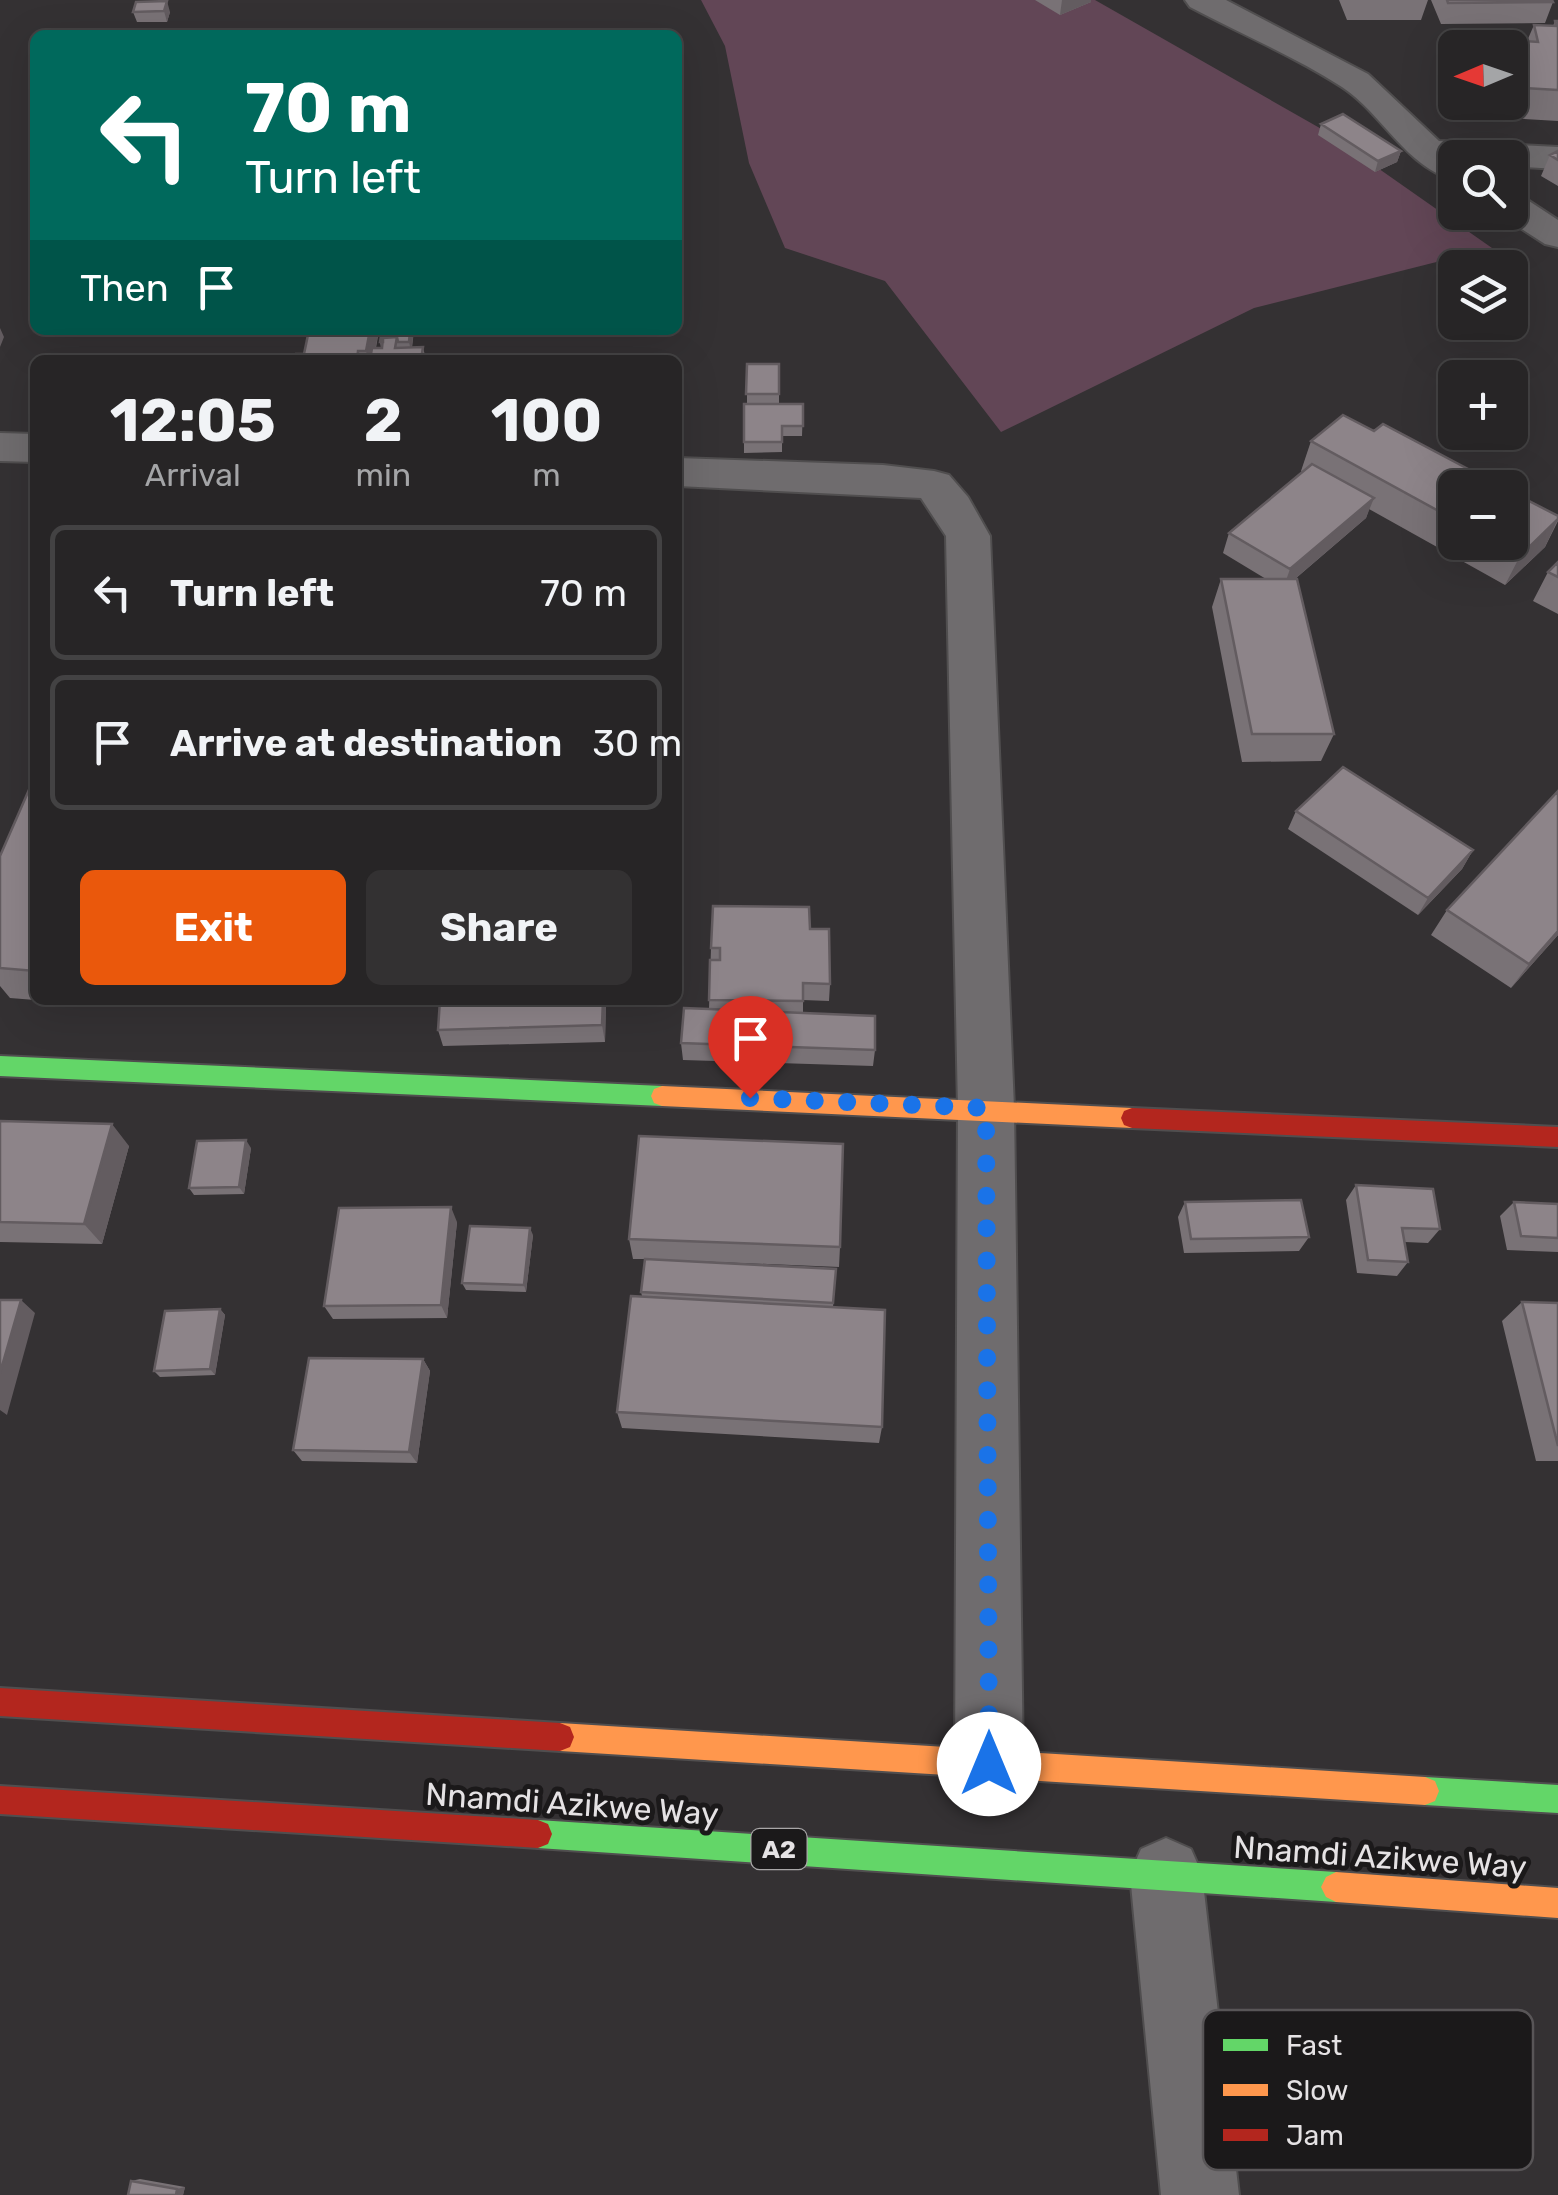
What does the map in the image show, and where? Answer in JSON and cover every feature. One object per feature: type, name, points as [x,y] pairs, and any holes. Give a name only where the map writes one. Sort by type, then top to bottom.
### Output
[{"type":"main road","points":[[0,1066],[1558,1137]]},
{"type":"main road","points":[[0,1702],[1558,1799]]},
{"type":"main road","name":"Nnamdi Azikwe Way","points":[[0,1800],[1166,1874],[1558,1903]]},
{"type":"street","points":[[1201,0],[1356,81],[1438,156]]},
{"type":"street","points":[[1528,159],[1558,158]]},
{"type":"street","points":[[1528,217],[1558,236]]},
{"type":"street","points":[[0,447],[30,448]]},
{"type":"street","points":[[682,472],[883,479],[934,485],[953,507],[968,536],[986,1108],[989,1764]]},
{"type":"street","points":[[1166,1874],[1200,2195]]},
{"type":"shaded area","points":[[701,0],[1095,0],[1325,131],[1438,210],[1438,230],[1466,230],[1492,248],[1438,250],[1438,262],[1254,308],[1001,432],[885,281],[785,248],[749,163],[725,46]]},
{"type":"building","points":[[1447,0],[1552,0],[1553,2],[1448,3]]},
{"type":"building","points":[[167,1],[164,11],[133,12],[136,2]]},
{"type":"building","points":[[1558,21],[1558,90],[1528,88],[1528,41],[1538,42],[1534,25],[1556,26]]},
{"type":"building","points":[[1343,114],[1401,151],[1378,161],[1321,124]]},
{"type":"building","points":[[308,335],[369,335],[366,351],[358,351],[358,355],[296,355],[304,354]]},
{"type":"building","points":[[381,335],[410,335],[409,342],[398,342],[397,337],[380,342]]},
{"type":"building","points":[[397,337],[395,348],[423,347],[422,355],[371,355],[372,348],[382,348],[383,338]]},
{"type":"building","points":[[747,364],[779,364],[779,394],[746,394]]},
{"type":"building","points":[[744,404],[803,404],[803,426],[782,426],[782,442],[744,442]]},
{"type":"building","points":[[1343,415],[1374,431],[1383,424],[1470,470],[1438,470],[1438,511],[1311,441]]},
{"type":"building","points":[[1312,464],[1374,498],[1290,569],[1229,533]]},
{"type":"building","points":[[1528,500],[1558,519],[1528,548]]},
{"type":"building","points":[[1558,562],[1558,577],[1548,572]]},
{"type":"building","points":[[1221,579],[1297,579],[1334,734],[1252,734]]},
{"type":"building","points":[[1343,767],[1473,850],[1428,898],[1296,811]]},
{"type":"building","points":[[30,787],[30,971],[0,968],[0,856]]},
{"type":"building","points":[[1558,791],[1558,931],[1529,964],[1447,910]]},
{"type":"building","points":[[713,906],[809,907],[810,929],[829,929],[830,984],[803,983],[803,1001],[709,1000],[710,960],[720,960],[720,948],[711,948]]},
{"type":"building","points":[[440,1005],[603,1005],[602,1025],[438,1030]]},
{"type":"building","points":[[684,1008],[875,1016],[875,1050],[681,1043]]},
{"type":"building","points":[[0,1121],[112,1124],[84,1224],[0,1222]]},
{"type":"building","points":[[639,1136],[843,1144],[840,1247],[629,1239]]},
{"type":"building","points":[[246,1140],[239,1187],[189,1188],[197,1141]]},
{"type":"building","points":[[1356,1185],[1433,1189],[1440,1229],[1402,1228],[1408,1262],[1368,1260]]},
{"type":"building","points":[[1301,1200],[1309,1237],[1191,1239],[1185,1202]]},
{"type":"building","points":[[1514,1202],[1558,1204],[1558,1238],[1521,1236]]},
{"type":"building","points":[[451,1207],[441,1305],[324,1306],[339,1208]]},
{"type":"building","points":[[470,1226],[530,1228],[524,1285],[462,1283]]},
{"type":"building","points":[[645,1259],[836,1269],[833,1303],[641,1292]]},
{"type":"building","points":[[631,1296],[885,1310],[882,1427],[617,1412]]},
{"type":"building","points":[[0,1300],[21,1300],[0,1373]]},
{"type":"building","points":[[1522,1302],[1558,1303],[1558,1446]]},
{"type":"building","points":[[220,1309],[210,1369],[154,1371],[165,1311]]},
{"type":"building","points":[[309,1358],[423,1359],[409,1452],[293,1450]]},
{"type":"building","points":[[131,2181],[177,2189],[176,2195],[128,2195]]},
{"type":"traffic: fast","points":[[0,1066],[662,1096]]},
{"type":"traffic: fast","points":[[1425,1791],[1558,1799]]},
{"type":"traffic: fast","points":[[538,1834],[1336,1887]]},
{"type":"traffic: slow","points":[[662,1096],[1132,1118]]},
{"type":"traffic: slow","points":[[560,1737],[1425,1791]]},
{"type":"traffic: slow","points":[[1336,1887],[1558,1903]]},
{"type":"traffic: jam","points":[[1132,1118],[1558,1137]]},
{"type":"traffic: jam","points":[[0,1702],[560,1737]]},
{"type":"traffic: jam","points":[[0,1800],[538,1834]]},
{"type":"route","points":[[750,1098],[986,1108],[989,1764]]}]
